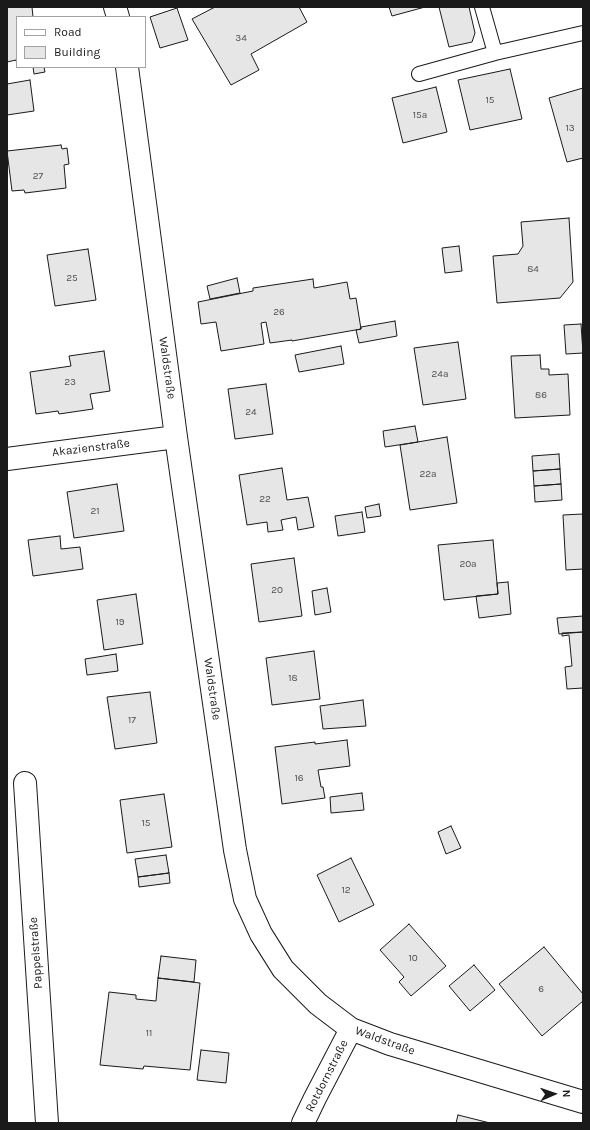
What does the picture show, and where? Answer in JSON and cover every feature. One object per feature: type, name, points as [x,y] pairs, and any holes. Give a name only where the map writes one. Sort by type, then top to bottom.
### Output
[{"type":"street","name":"Waldstraße","points":[[127,68],[176,437],[235,850],[245,898],[261,934],[283,969],[318,1004],[351,1029],[390,1044],[583,1102]]},
{"type":"street","name":"Akazienstraße","points":[[7,459],[176,437]]},
{"type":"street","name":"Pappelstraße","points":[[25,783],[47,1123]]},
{"type":"street","name":"Rotdornstraße","points":[[303,1123],[351,1029]]},
{"type":"lane","points":[[482,7],[496,53]]},
{"type":"lane","points":[[419,74],[496,53],[583,33]]},
{"type":"building","points":[[7,7],[32,7],[33,16],[16,16],[16,60],[7,62]]},
{"type":"building","points":[[215,7],[299,7],[307,22],[251,54],[259,70],[231,85],[192,19]]},
{"type":"building","points":[[389,7],[425,7],[392,16]]},
{"type":"building","points":[[439,7],[469,7],[475,33],[472,42],[449,47]]},
{"type":"building","points":[[177,8],[188,40],[160,48],[150,17]]},
{"type":"building","points":[[33,68],[44,68],[45,72],[34,74]]},
{"type":"building","points":[[510,69],[522,119],[470,130],[458,80]]},
{"type":"building","points":[[30,80],[34,111],[7,115],[7,84]]},
{"type":"building","points":[[436,87],[447,132],[403,143],[392,98]]},
{"type":"building","points":[[583,88],[583,158],[567,162],[549,98]]},
{"type":"building","points":[[61,145],[62,149],[67,148],[69,164],[64,165],[66,188],[25,193],[24,190],[12,191],[7,151]]},
{"type":"building","points":[[569,218],[573,282],[560,298],[497,303],[493,256],[518,254],[523,246],[521,222]]},
{"type":"building","points":[[459,246],[462,271],[445,273],[442,248]]},
{"type":"building","points":[[88,249],[96,300],[55,306],[47,255]]},
{"type":"building","points":[[237,278],[240,293],[210,299],[207,286]]},
{"type":"building","points":[[313,279],[314,288],[347,282],[350,299],[356,298],[361,329],[292,341],[270,343],[266,322],[261,323],[264,344],[221,351],[216,322],[201,324],[198,302],[253,291],[253,288]]},
{"type":"building","points":[[395,321],[397,336],[359,343],[356,330],[361,329],[361,327]]},
{"type":"building","points":[[581,324],[583,353],[566,354],[564,325]]},
{"type":"building","points":[[458,342],[466,399],[423,405],[414,348]]},
{"type":"building","points":[[341,346],[344,364],[299,372],[295,355]]},
{"type":"building","points":[[104,351],[110,391],[90,394],[93,409],[59,414],[58,411],[36,414],[30,372],[71,366],[69,356]]},
{"type":"building","points":[[540,355],[541,369],[549,369],[549,375],[568,374],[570,415],[515,418],[511,356]]},
{"type":"building","points":[[266,384],[273,434],[235,439],[228,389]]},
{"type":"building","points":[[415,426],[418,442],[385,447],[383,431]]},
{"type":"building","points":[[447,437],[457,503],[410,510],[400,445]]},
{"type":"building","points":[[559,454],[560,469],[533,471],[532,456]]},
{"type":"building","points":[[282,468],[287,500],[308,497],[314,527],[298,530],[296,517],[281,520],[283,530],[268,532],[267,522],[247,525],[239,475]]},
{"type":"building","points":[[560,469],[561,484],[534,486],[533,471]]},
{"type":"building","points":[[117,484],[124,531],[74,538],[67,492]]},
{"type":"building","points":[[561,484],[562,500],[535,502],[534,486]]},
{"type":"building","points":[[379,504],[381,516],[367,518],[365,507]]},
{"type":"building","points":[[362,512],[365,532],[338,536],[335,516]]},
{"type":"building","points":[[583,514],[583,569],[566,570],[563,515]]},
{"type":"building","points":[[60,536],[61,549],[80,547],[83,569],[33,576],[28,540]]},
{"type":"building","points":[[493,540],[498,594],[444,600],[438,545]]},
{"type":"building","points":[[294,558],[302,616],[259,622],[251,564]]},
{"type":"building","points":[[508,582],[511,614],[479,618],[476,596],[498,594],[497,583]]},
{"type":"building","points":[[327,588],[331,612],[315,615],[312,591]]},
{"type":"building","points":[[136,594],[143,644],[104,650],[97,600]]},
{"type":"building","points":[[583,616],[583,632],[559,634],[557,618]]},
{"type":"building","points":[[583,632],[583,688],[567,689],[565,667],[572,666],[569,635],[562,636],[562,633]]},
{"type":"building","points":[[314,651],[320,699],[272,705],[266,658]]},
{"type":"building","points":[[116,654],[118,671],[87,675],[85,659]]},
{"type":"building","points":[[150,692],[157,743],[115,749],[107,697]]},
{"type":"building","points":[[363,700],[366,726],[323,729],[320,706]]},
{"type":"building","points":[[347,740],[350,766],[318,770],[321,787],[323,787],[325,798],[282,804],[275,747]]},
{"type":"building","points":[[362,793],[364,810],[331,813],[330,797]]},
{"type":"building","points":[[164,794],[172,847],[127,853],[120,800]]},
{"type":"building","points":[[451,826],[461,848],[446,854],[438,832]]},
{"type":"building","points":[[166,855],[169,873],[138,877],[135,859]]},
{"type":"building","points":[[351,858],[374,905],[339,922],[317,875]]},
{"type":"building","points":[[169,873],[170,883],[139,887],[138,877]]},
{"type":"building","points":[[409,924],[446,966],[411,996],[399,982],[404,977],[380,950]]},
{"type":"building","points":[[544,947],[583,994],[583,1001],[542,1036],[499,984]]},
{"type":"building","points":[[161,956],[196,960],[194,982],[158,978]]},
{"type":"building","points":[[474,965],[495,990],[470,1011],[449,986]]},
{"type":"building","points":[[158,978],[200,983],[190,1070],[144,1066],[143,1069],[100,1065],[109,992],[136,995],[136,999],[156,1001]]},
{"type":"building","points":[[201,1050],[229,1053],[226,1083],[197,1080]]},
{"type":"building","points":[[458,1115],[490,1123],[456,1123]]}]
